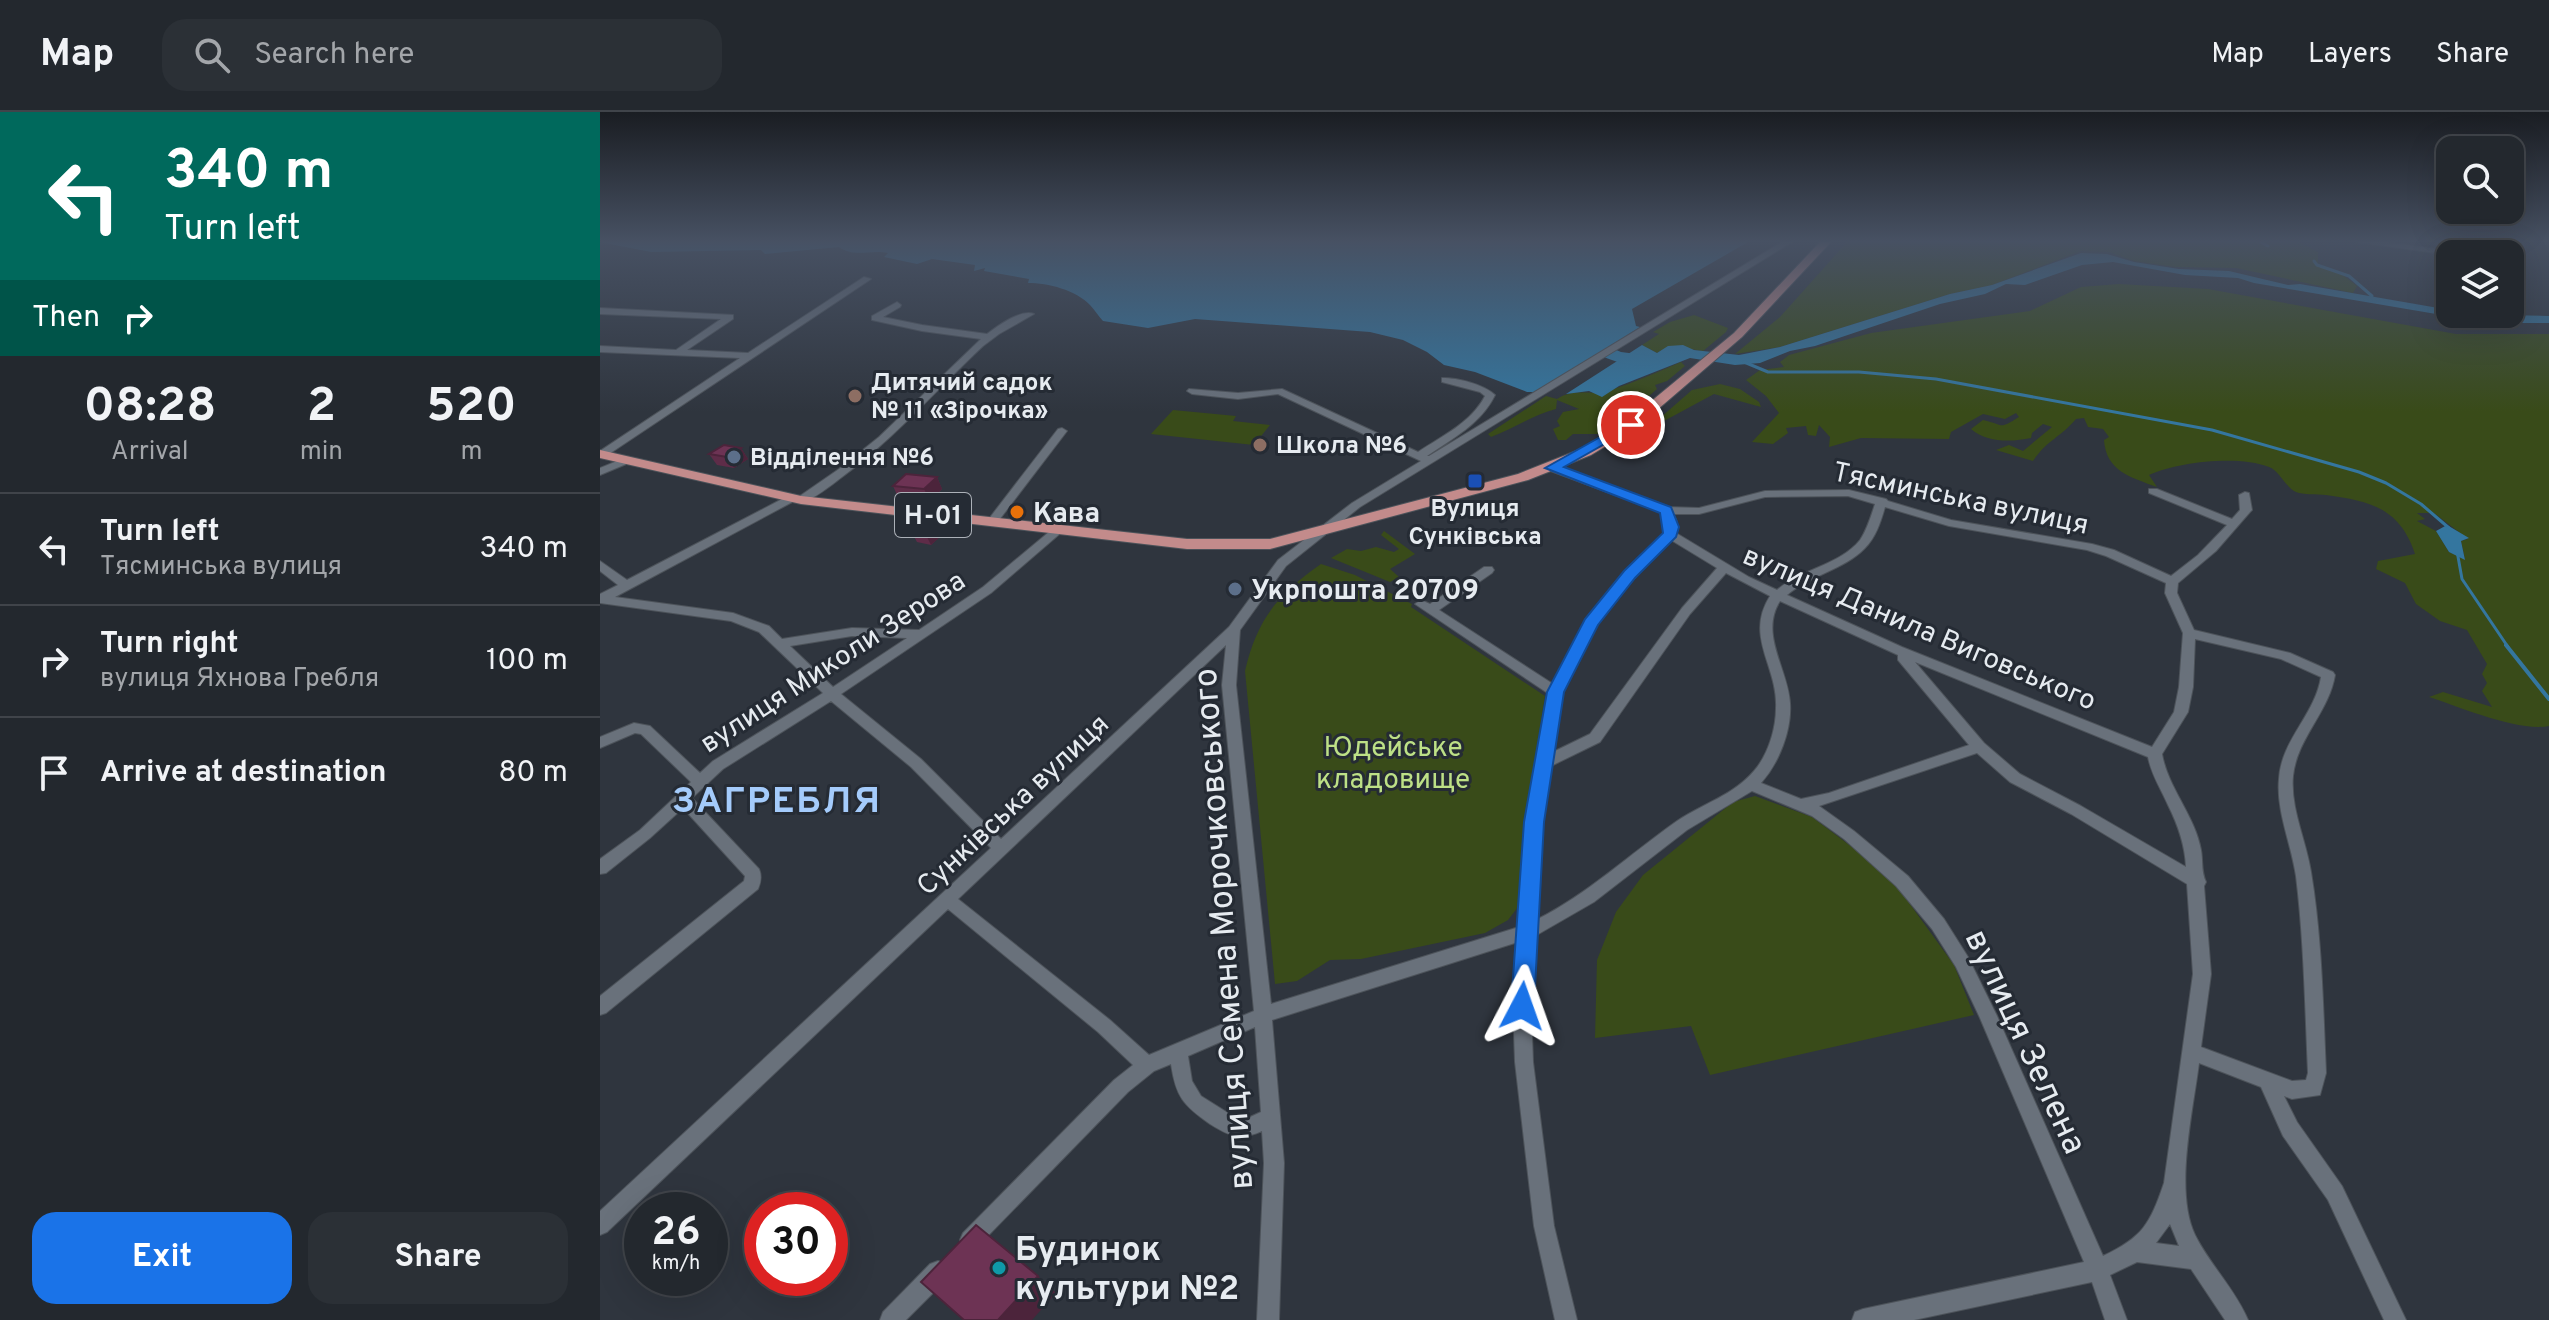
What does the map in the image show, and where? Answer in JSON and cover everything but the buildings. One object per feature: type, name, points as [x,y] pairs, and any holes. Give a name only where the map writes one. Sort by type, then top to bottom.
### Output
[{"type":"main road","name":"Н-01","points":[[601,454],[796,499],[1203,545],[1270,544],[1552,468],[1631,425],[1738,335],[1773,298]]},
{"type":"street","points":[[601,454],[837,298]]},
{"type":"street","name":"Сунківська вулиця","points":[[1424,459],[1469,437],[1695,298]]},
{"type":"street","points":[[897,305],[875,318],[990,337]]},
{"type":"street","points":[[600,311],[730,317],[680,351]]},
{"type":"street","points":[[601,600],[796,499],[888,434],[990,337],[1016,319],[1030,314]]},
{"type":"street","points":[[600,349],[749,356]]},
{"type":"street","name":"Сунківська вулиця","points":[[600,1225],[1234,630],[1282,563],[1356,505],[1424,459],[1466,423],[1490,395],[1483,390],[1445,380]]},
{"type":"street","points":[[1192,391],[1238,396],[1279,391],[1424,459]]},
{"type":"street","points":[[992,522],[1062,431]]},
{"type":"street","points":[[600,472],[627,460]]},
{"type":"street","points":[[1552,468],[1673,520],[1591,623],[1556,692],[1534,822],[1522,1006],[1524,1062],[1544,1226],[1566,1320]]},
{"type":"street","points":[[2153,491],[2234,524]]},
{"type":"street","name":"Тясминська вулиця","points":[[1673,520],[1765,494],[1849,493],[1949,523],[2099,550],[2172,581]]},
{"type":"street","points":[[1863,1320],[2098,1270],[2136,1251],[2161,1222],[2174,1183],[2202,974],[2198,882],[2193,848],[2157,767],[2155,754],[2181,712],[2189,633],[2171,593],[2172,581],[2201,562],[2246,510],[2245,495]]},
{"type":"street","points":[[891,1320],[1121,1086],[1147,1065],[1263,1015],[1527,932],[1552,921],[1692,819],[1751,785],[1762,774],[1784,715],[1785,694],[1766,620],[1769,608],[1780,596],[1818,569],[1862,544],[1882,501]]},
{"type":"street","name":"вулиця Данила Виговського","points":[[1673,520],[1723,569],[1897,650],[2155,754]]},
{"type":"street","name":"вулиця Миколи Зерова","points":[[600,868],[684,799],[718,765],[832,694],[987,590],[1059,529]]},
{"type":"street","points":[[1270,544],[1282,563]]},
{"type":"street","points":[[600,565],[627,586]]},
{"type":"street","points":[[1544,763],[1595,738],[1686,611],[1723,569]]},
{"type":"street","points":[[1488,570],[1426,607],[1556,692]]},
{"type":"street","points":[[601,600],[751,622],[782,643],[832,694],[916,763],[1001,848]]},
{"type":"street","name":"вулиця Семена Морочковського","points":[[1234,630],[1229,685],[1263,1015],[1274,1163],[1268,1320]]},
{"type":"street","points":[[782,643],[852,632],[922,634]]},
{"type":"street","points":[[2189,633],[2285,656],[2328,675],[2328,690],[2290,758],[2286,774],[2303,869],[2312,952],[2317,1073],[2313,1089],[2292,1090],[2193,1052]]},
{"type":"street","points":[[1897,650],[1979,747],[2015,778],[2198,882]]},
{"type":"street","points":[[600,743],[634,728],[645,730],[699,781]]},
{"type":"street","points":[[1801,805],[1979,747]]},
{"type":"street","name":"вулиця Зелена","points":[[1751,785],[1817,812],[1849,835],[1902,881],[1938,924],[1962,962],[1988,1016],[2098,1270],[2116,1320]]},
{"type":"street","points":[[600,1007],[752,884],[753,874],[684,799]]},
{"type":"street","points":[[948,900],[1104,1026],[1147,1065]]},
{"type":"street","points":[[1178,1052],[1183,1083],[1194,1102],[1234,1128],[1249,1127],[1271,1117]]},
{"type":"street","points":[[2267,1080],[2290,1129],[2335,1193],[2395,1320]]},
{"type":"street","points":[[2174,1183],[2182,1229],[2196,1259],[2218,1286],[2237,1320]]},
{"type":"street","points":[[2136,1251],[2196,1259]]},
{"type":"green space","points":[[1797,298],[1936,298],[1780,347],[1735,354],[1780,317]]},
{"type":"green space","points":[[2057,298],[2260,298],[2456,334],[2549,334],[2549,726],[2506,722],[2429,697],[2443,692],[2492,707],[2482,691],[2487,683],[2482,674],[2487,664],[2467,630],[2440,621],[2416,604],[2405,583],[2376,569],[2378,561],[2415,554],[2401,526],[2370,504],[2342,497],[2296,492],[2269,467],[2241,461],[2192,464],[2149,475],[2157,487],[2129,476],[2115,466],[2106,451],[2104,440],[2109,437],[2103,429],[2088,427],[2084,418],[2076,419],[2033,461],[1996,450],[2009,445],[2023,451],[2052,427],[2043,424],[2032,433],[2031,438],[2008,441],[1984,437],[1971,429],[1983,420],[2004,425],[2019,417],[2016,413],[2005,419],[1983,414],[1951,432],[1949,439],[1861,438],[1829,447],[1830,437],[1819,425],[1816,436],[1808,435],[1806,426],[1786,428],[1788,433],[1773,444],[1752,442],[1779,413],[1766,396],[1746,380],[1760,370],[1784,367],[1780,362],[1789,355],[1871,333],[2030,311]],"holes":[[[2417,513],[2434,513],[2468,539],[2461,541],[2465,559],[2449,552],[2436,531],[2417,521],[2425,519]]]},
{"type":"green space","points":[[1694,315],[1728,328],[1703,351],[1674,347],[1657,353],[1642,345],[1659,334],[1653,332],[1670,322]]},
{"type":"green space","points":[[1681,362],[1685,366],[1667,381],[1655,385],[1657,389],[1649,396],[1629,399],[1630,405],[1621,409],[1628,414],[1597,434],[1573,434],[1566,440],[1558,440],[1553,429],[1560,426],[1557,421],[1563,412],[1579,409],[1557,400],[1556,409],[1491,437],[1488,434],[1546,396],[1557,399],[1564,395],[1604,392]]},
{"type":"green space","points":[[1720,384],[1740,389],[1759,402],[1761,407],[1714,394],[1664,421],[1660,418],[1692,390]]},
{"type":"green space","points":[[1173,410],[1236,416],[1233,421],[1270,425],[1254,445],[1151,434]]},
{"type":"green space","points":[[1384,531],[1415,554],[1390,569],[1399,577],[1390,582],[1331,558],[1347,549],[1361,551],[1376,547],[1394,552],[1399,549],[1381,535]]},
{"type":"green space","name":"Юдейське кладовище","points":[[1321,564],[1355,575],[1412,604],[1411,607],[1545,696],[1526,814],[1518,907],[1508,920],[1485,933],[1361,959],[1330,960],[1297,981],[1275,984],[1245,671],[1256,637],[1271,609]]},
{"type":"green space","points":[[1755,796],[1812,817],[1860,853],[1899,889],[1954,965],[1974,1015],[1710,1075],[1691,1026],[1595,1038],[1597,960],[1616,912],[1643,875],[1733,802]]},
{"type":"water","points":[[1081,298],[1650,298],[1632,309],[1636,326],[1640,327],[1536,392],[1527,392],[1475,372],[1444,365],[1403,340],[1370,332],[1195,319],[1148,328],[1103,321]]},
{"type":"water","points":[[1936,298],[1965,298],[1790,351],[1760,363],[1735,365],[1690,358],[1619,386],[1602,397],[1589,391],[1566,394],[1642,345],[1657,353],[1668,346],[1683,345],[1694,350],[1739,355],[1780,347]]},
{"type":"water","points":[[2344,298],[2383,298],[2436,308],[2436,314]]},
{"type":"water","points":[[2524,315],[2549,316],[2549,323],[2524,323]]},
{"type":"water","points":[[2447,525],[2469,538],[2461,541],[2465,560],[2449,552],[2436,531]]},
{"type":"waterway","points":[[1581,340],[1624,359],[1652,361]]},
{"type":"waterway","points":[[1744,362],[1768,372],[1859,372],[1936,379],[2212,430],[2359,472],[2386,483],[2421,504],[2449,528]]},
{"type":"waterway","points":[[2457,551],[2462,579],[2508,647]]},
{"type":"waterway","points":[[2506,645],[2549,699]]},
{"type":"place","name":"Дитячий садок № 11 «Зірочка»","points":[[855,396]]},
{"type":"place","name":"Школа №6","points":[[1260,445]]},
{"type":"place","name":"Відділення №6","points":[[734,457]]},
{"type":"place","name":"Вулиця Сунківська","points":[[1475,481]]},
{"type":"place","name":"Кава","points":[[1017,512]]},
{"type":"place","name":"Укрпошта 20709","points":[[1235,589]]},
{"type":"place","name":"Будинок культури №2","points":[[999,1268]]},
{"type":"district","name":"ЗАГРЕБЛЯ","points":[[777,799]]},
{"type":"route","points":[[1522,1006],[1534,822],[1556,692],[1591,623],[1629,575],[1670,534],[1672,527],[1666,510],[1552,468],[1631,425]]}]
